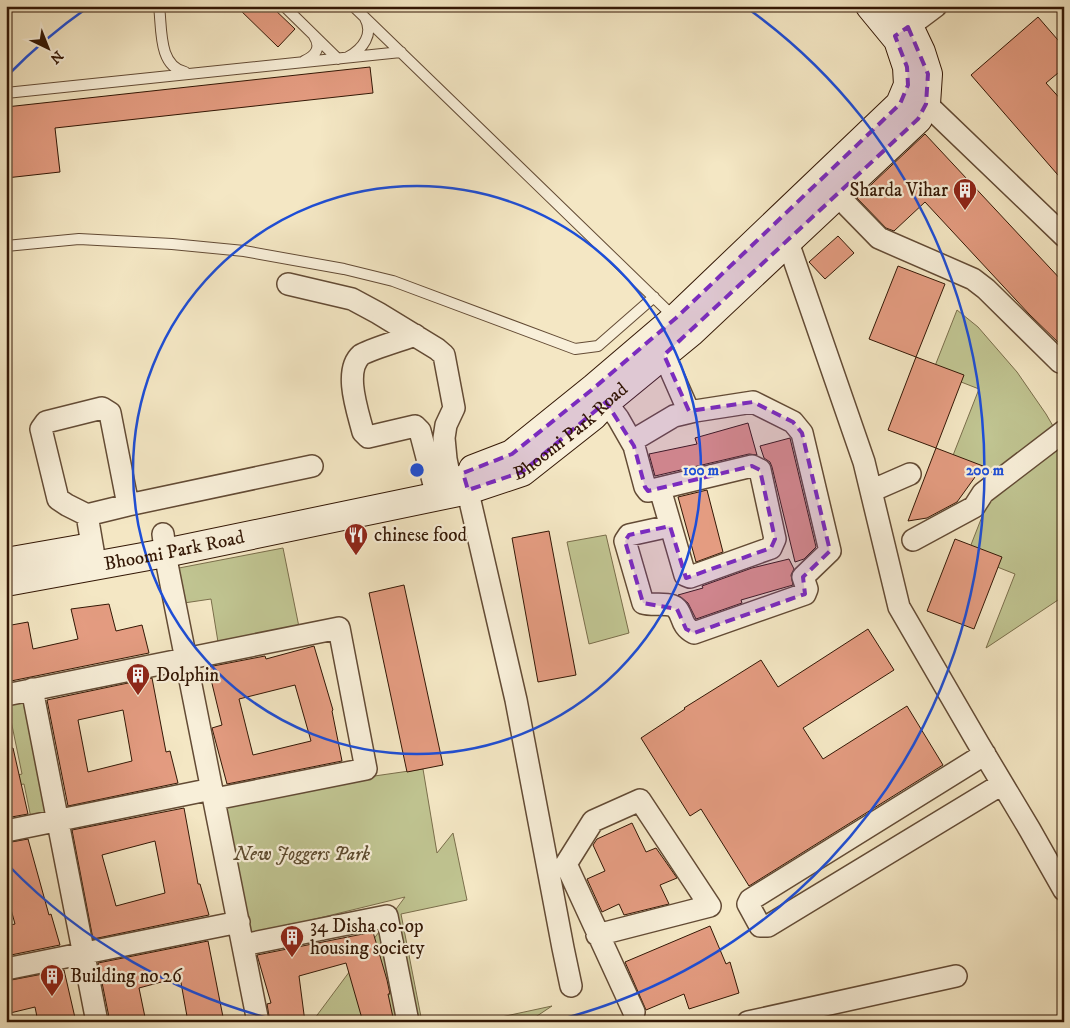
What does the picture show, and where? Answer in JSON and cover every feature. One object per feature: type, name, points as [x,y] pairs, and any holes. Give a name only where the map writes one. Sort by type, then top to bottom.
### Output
[{"type":"main road","name":"Bhoomi Park Road","points":[[6,575],[522,472],[594,416],[600,395],[683,326],[784,230],[900,104],[916,94],[928,74],[921,52],[899,27],[870,6]]},
{"type":"main road","name":"Bhoomi Park Road","points":[[784,230],[837,195],[918,119],[916,94]]},
{"type":"street","points":[[899,27],[936,6]]},
{"type":"street","points":[[916,94],[1064,236]]},
{"type":"street","points":[[837,195],[879,238],[973,278],[986,289],[1058,364]]},
{"type":"street","points":[[784,230],[864,462],[899,607],[997,787],[1030,830],[1064,890]]},
{"type":"street","points":[[288,284],[352,299],[444,354],[454,408],[446,425],[444,438],[451,485],[516,700],[571,986]]},
{"type":"street","points":[[415,335],[362,354],[353,365],[352,386],[363,432],[368,437],[416,426],[438,412],[454,408]]},
{"type":"street","points":[[658,347],[689,412]]},
{"type":"street","points":[[600,395],[618,418],[632,441],[645,487],[648,491],[752,466],[760,470],[776,540],[772,548],[690,577],[685,575],[660,489]]},
{"type":"street","points":[[632,441],[674,416],[753,402],[794,422],[802,433],[830,551],[804,577],[807,589],[805,594],[694,633],[686,629],[677,609],[670,605],[650,606],[643,603],[626,541],[629,535],[670,526]]},
{"type":"street","points":[[128,505],[110,413],[102,408],[46,422],[41,429],[58,499],[87,515],[312,466]]},
{"type":"street","points":[[416,426],[451,485]]},
{"type":"street","points":[[913,540],[974,507],[983,493],[1064,431]]},
{"type":"street","points":[[871,491],[910,474]]},
{"type":"street","points":[[87,515],[94,556]]},
{"type":"street","points":[[164,543],[258,1022]]},
{"type":"street","points":[[6,694],[339,628],[366,769],[58,820],[6,831]]},
{"type":"street","points":[[32,689],[97,1022]]},
{"type":"street","points":[[980,757],[750,900],[748,904],[760,926],[768,926],[997,787]]},
{"type":"street","points":[[597,935],[710,906],[640,800],[592,821],[566,864],[597,935],[634,1012]]},
{"type":"street","points":[[554,900],[580,897]]},
{"type":"street","points":[[243,945],[387,916],[408,1022]]},
{"type":"street","points":[[6,968],[238,922]]},
{"type":"street","points":[[748,1022],[956,976]]},
{"type":"lane","points":[[147,78],[159,70],[162,65],[164,51],[159,6]]},
{"type":"lane","points":[[284,6],[314,35],[342,58]]},
{"type":"lane","points":[[353,6],[683,326]]},
{"type":"lane","points":[[342,58],[358,52],[366,39],[368,26],[362,15]]},
{"type":"lane","points":[[302,62],[314,55],[317,50],[317,40],[314,35]]},
{"type":"lane","points":[[164,51],[171,64],[181,71],[189,73]]},
{"type":"lane","points":[[6,93],[401,52]]},
{"type":"lane","points":[[6,246],[79,239],[172,244],[244,251],[344,269],[393,281],[575,349],[598,346],[654,297]]},
{"type":"highlighted area","points":[[908,27],[928,74],[926,104],[918,119],[664,355],[689,411],[753,402],[793,422],[802,433],[830,551],[803,577],[805,594],[694,633],[686,629],[677,609],[643,603],[625,541],[629,535],[670,526],[686,578],[771,548],[775,539],[760,470],[752,466],[648,491],[645,487],[634,446],[606,402],[522,472],[468,490],[463,473],[512,454],[594,388],[676,318],[900,104],[908,85],[907,67],[895,36]]},
{"type":"green space","points":[[957,310],[978,327],[1017,372],[1046,414],[1064,445],[1064,596],[986,648],[1015,574],[967,555],[996,481],[950,463],[979,389],[933,371]]},
{"type":"green space","points":[[606,535],[629,633],[589,644],[567,542]]},
{"type":"green space","points":[[283,548],[299,627],[218,642],[211,599],[184,603],[179,568]]},
{"type":"green space","points":[[25,698],[49,815],[31,818],[24,784],[6,787],[6,778],[22,774],[7,701]]},
{"type":"green space","name":"New Joggers Park","points":[[423,769],[437,853],[453,833],[467,900],[401,914],[422,1022],[312,1022],[405,897],[250,935],[215,799]]},
{"type":"green space","points":[[552,1006],[528,1022],[478,1022]]},
{"type":"building","points":[[236,6],[271,6],[295,29],[278,47]]},
{"type":"building","points":[[1038,17],[1064,47],[1064,68],[1046,83],[1064,103],[1064,182],[971,75]]},
{"type":"building","points":[[370,67],[373,93],[55,128],[60,172],[6,178],[6,107]]},
{"type":"building","points":[[925,134],[1064,283],[1064,348],[1029,314],[925,202],[894,231],[886,228],[857,198]]},
{"type":"building","points":[[838,236],[854,253],[825,279],[809,262]]},
{"type":"building","points":[[898,266],[945,284],[916,357],[869,339]]},
{"type":"building","points":[[916,357],[964,375],[936,448],[888,430]]},
{"type":"building","points":[[748,423],[757,455],[749,454],[655,476],[649,454],[697,444],[695,438]]},
{"type":"building","points":[[790,438],[816,547],[804,559],[795,562],[772,467],[770,462],[764,458],[760,446]]},
{"type":"building","points":[[936,448],[983,466],[957,502],[927,518],[908,521]]},
{"type":"building","points":[[707,490],[723,552],[696,562],[678,497]]},
{"type":"building","points":[[549,531],[576,675],[538,682],[512,538]]},
{"type":"building","points":[[955,539],[1002,557],[974,629],[927,611]]},
{"type":"building","points":[[789,559],[794,569],[791,575],[793,585],[741,600],[742,603],[696,619],[688,603],[678,595],[703,588],[702,586],[752,568]]},
{"type":"building","points":[[404,585],[443,765],[407,772],[369,593]]},
{"type":"building","points":[[109,604],[116,631],[142,625],[149,653],[6,682],[6,626],[28,622],[33,649],[78,639],[71,609]]},
{"type":"building","points":[[868,629],[894,670],[803,728],[823,759],[907,706],[943,765],[749,886],[701,809],[690,816],[641,738],[684,708],[761,660],[778,687]]},
{"type":"building","points":[[314,646],[333,710],[342,761],[227,784],[212,728],[222,725],[208,667],[265,656],[266,659]],"holes":[[[295,685],[311,741],[253,755],[239,699]]]},
{"type":"building","points":[[152,678],[166,752],[170,751],[178,783],[68,806],[47,700]],"holes":[[[123,710],[132,761],[88,772],[78,720]]]},
{"type":"building","points":[[13,748],[28,814],[6,818],[6,749]]},
{"type":"building","points":[[184,808],[198,884],[200,884],[209,915],[93,939],[72,830]],"holes":[[[155,841],[165,893],[116,906],[102,855]]]},
{"type":"building","points":[[632,823],[646,852],[656,848],[677,878],[660,885],[669,904],[624,915],[619,904],[602,912],[587,879],[605,871],[593,845],[597,839]]},
{"type":"building","points":[[28,839],[49,915],[51,914],[60,945],[6,956],[6,926],[15,924],[6,891],[6,843]]},
{"type":"building","points":[[710,926],[726,964],[730,962],[739,993],[689,1009],[684,994],[646,1010],[625,962]]},
{"type":"building","points":[[373,932],[387,980],[394,1022],[363,1022],[346,963],[299,976],[305,1022],[270,1022],[267,1004],[271,1003],[257,955]]},
{"type":"building","points":[[208,941],[224,1022],[188,1022],[180,977],[139,988],[146,1022],[110,1022],[98,963]]},
{"type":"building","name":"Building no 26","points":[[64,970],[76,1022],[38,1022],[35,1007],[6,1014],[6,981]]},
{"type":"place","name":"Sharda Vihar","points":[[965,211]]},
{"type":"place","name":"chinese food","points":[[356,556]]},
{"type":"place","name":"Dolphin","points":[[138,696]]},
{"type":"place","name":"34 Disha co-op housing society","points":[[292,958]]},
{"type":"place","name":"Building no 26","points":[[52,997]]}]
